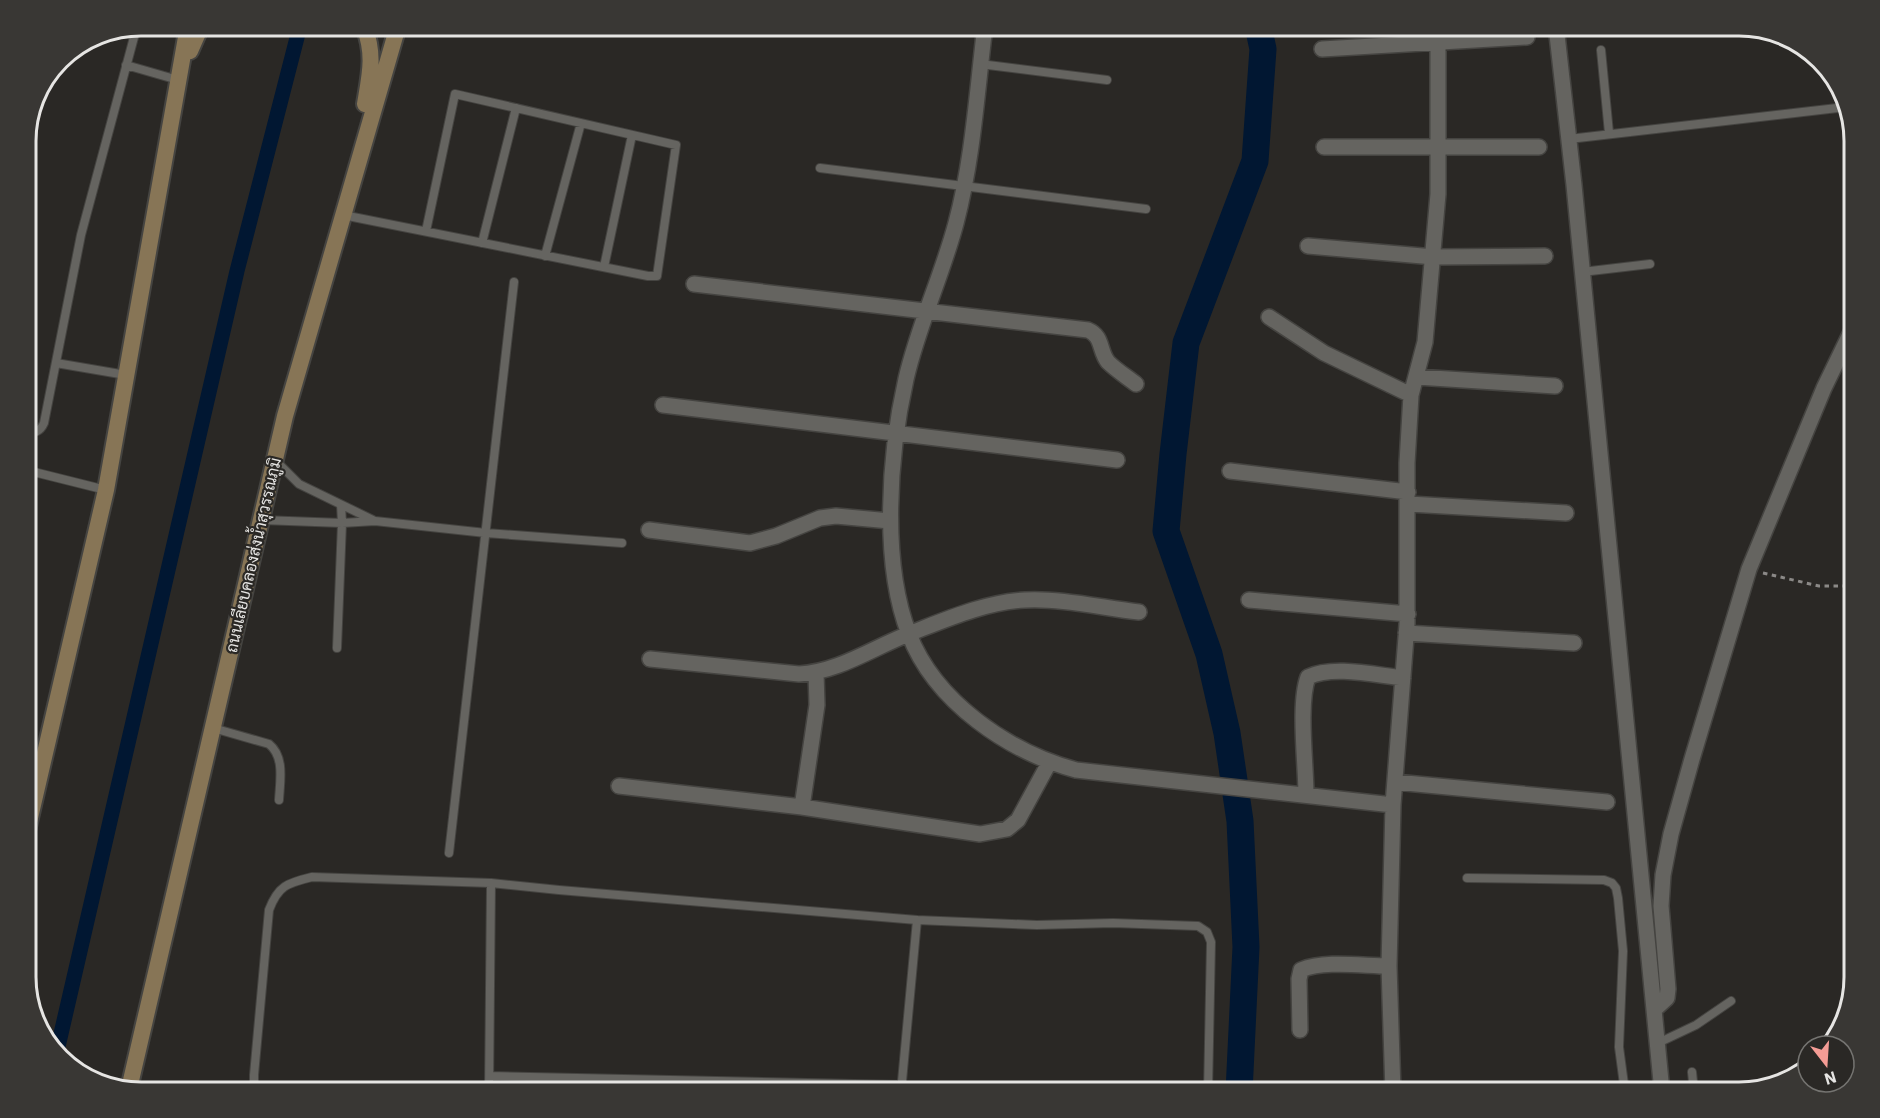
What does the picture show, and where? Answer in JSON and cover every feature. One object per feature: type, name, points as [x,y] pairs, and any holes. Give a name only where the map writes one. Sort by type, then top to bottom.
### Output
[{"type":"main road","points":[[36,793],[106,490],[186,36]]},
{"type":"main road","points":[[180,77],[197,36]]},
{"type":"main road","points":[[351,184],[372,59],[368,36]]},
{"type":"main road","name":"ถนนเลียบคลองส่งน้ำสุวรรณภูมิ","points":[[131,1081],[285,416],[395,36]]},
{"type":"street","points":[[984,36],[965,185],[956,225],[906,379],[896,433],[890,521],[893,567],[909,634],[917,652],[937,681],[973,718],[998,736],[1048,763],[1076,770],[1393,805]]},
{"type":"street","points":[[1557,36],[1661,1082]]},
{"type":"street","points":[[1322,49],[1527,37]]},
{"type":"street","points":[[1393,1082],[1389,966],[1393,805],[1408,614],[1411,395],[1425,342],[1438,194],[1438,43]]},
{"type":"street","points":[[1324,147],[1539,147]]},
{"type":"street","points":[[1308,246],[1434,257],[1545,256]]},
{"type":"street","points":[[694,284],[1088,330],[1094,332],[1099,338],[1107,360],[1136,384]]},
{"type":"street","points":[[1269,317],[1324,353],[1411,395]]},
{"type":"street","points":[[1655,1009],[1667,998],[1668,989],[1661,906],[1663,875],[1671,834],[1749,569],[1824,388],[1844,347]]},
{"type":"street","points":[[1417,377],[1555,386]]},
{"type":"street","points":[[663,405],[1117,460]]},
{"type":"street","points":[[1230,471],[1408,498],[1566,513]]},
{"type":"street","points":[[649,530],[750,543],[776,536],[820,518],[836,516],[890,521]]},
{"type":"street","points":[[650,659],[800,674],[816,673],[909,634],[998,603],[1027,600],[1051,601],[1140,612]]},
{"type":"street","points":[[1249,600],[1408,614]]},
{"type":"street","points":[[1406,633],[1574,643]]},
{"type":"street","points":[[1306,795],[1303,712],[1305,685],[1308,677],[1331,671],[1403,678]]},
{"type":"street","points":[[802,807],[817,705],[816,673]]},
{"type":"street","points":[[619,786],[802,807],[980,834],[1007,829],[1018,820],[1048,763]]},
{"type":"street","points":[[1395,783],[1607,802]]},
{"type":"street","points":[[1300,1030],[1299,979],[1301,970],[1310,966],[1389,966]]},
{"type":"lane","points":[[36,432],[42,429],[81,235],[134,37]]},
{"type":"lane","points":[[1601,50],[1609,133]]},
{"type":"lane","points":[[980,64],[1107,80]]},
{"type":"lane","points":[[126,65],[180,77]]},
{"type":"lane","points":[[342,215],[657,276],[676,145],[455,94],[426,231]]},
{"type":"lane","points":[[482,243],[516,108]]},
{"type":"lane","points":[[1569,139],[1838,108]]},
{"type":"lane","points":[[545,256],[581,123]]},
{"type":"lane","points":[[604,267],[632,135]]},
{"type":"lane","points":[[820,168],[1146,208]]},
{"type":"lane","points":[[1582,272],[1650,264]]},
{"type":"lane","points":[[449,853],[514,282]]},
{"type":"lane","points":[[56,363],[128,376]]},
{"type":"lane","points":[[275,460],[299,484],[375,521]]},
{"type":"lane","points":[[36,472],[106,490]]},
{"type":"lane","points":[[337,648],[341,505]]},
{"type":"lane","points":[[261,520],[342,524],[375,521],[486,533],[622,543]]},
{"type":"lane","points":[[213,728],[269,744],[276,750],[280,760],[279,800]]},
{"type":"lane","points":[[254,1082],[269,910],[279,890],[287,885],[312,878],[491,883],[917,920],[1036,925],[1113,923],[1198,926],[1207,932],[1211,942],[1208,1082]]},
{"type":"lane","points":[[1467,878],[1604,880],[1612,883],[1618,898],[1623,951],[1619,1047],[1624,1082]]},
{"type":"lane","points":[[490,1082],[491,883]]},
{"type":"lane","points":[[902,1082],[917,920]]},
{"type":"lane","points":[[1658,1043],[1696,1025],[1731,1000]]},
{"type":"lane","points":[[1692,1072],[1693,1082]]},
{"type":"lane","points":[[490,1076],[680,1082]]},
{"type":"path","points":[[1749,569],[1819,586],[1844,586]]},
{"type":"waterway","points":[[59,1042],[237,271],[297,36]]},
{"type":"waterway","points":[[1239,1082],[1246,947],[1240,821],[1227,733],[1209,654],[1166,531],[1186,343],[1255,161],[1263,49],[1260,36]]}]
